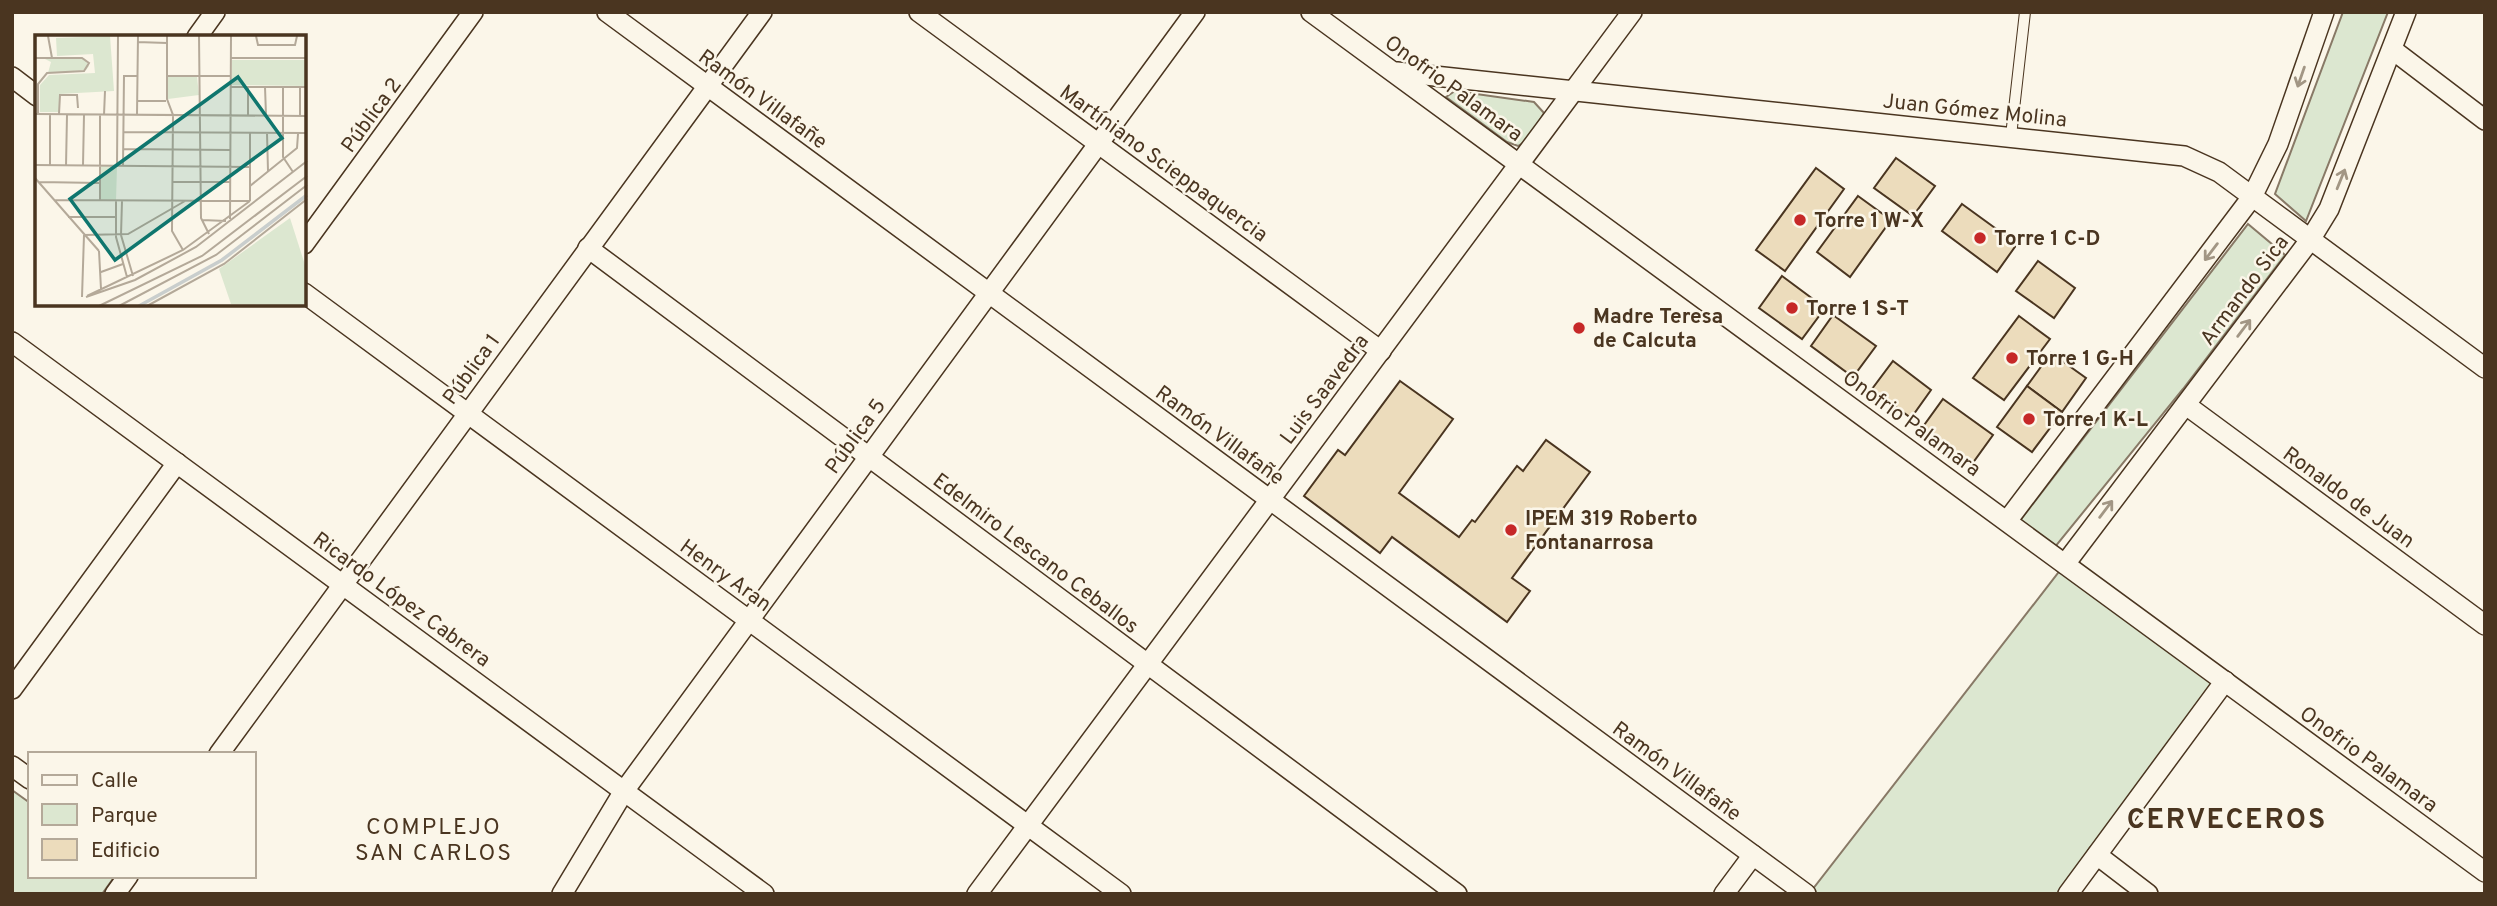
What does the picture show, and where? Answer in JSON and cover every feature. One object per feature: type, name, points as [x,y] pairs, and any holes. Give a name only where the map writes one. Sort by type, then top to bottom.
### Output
[{"type":"street","points":[[198,35],[215,12]]},
{"type":"street","name":"Pública 2","points":[[306,241],[473,12]]},
{"type":"street","name":"Ramón Villafañe","points":[[607,12],[1806,894]]},
{"type":"street","name":"Pública 1","points":[[220,752],[762,12]]},
{"type":"street","name":"Martíniano Scieppaquercia","points":[[919,12],[1381,351]]},
{"type":"street","name":"Pública 5","points":[[562,894],[624,791],[1097,142],[1195,12]]},
{"type":"street","name":"Onofrio Palamara","points":[[1311,12],[2485,872]]},
{"type":"street","name":"Luis Saavedra","points":[[978,894],[1632,12]]},
{"type":"street","points":[[2007,521],[2252,197],[2278,144],[2324,12]]},
{"type":"street","name":"Armando Sica","points":[[2065,564],[2310,240],[2329,209],[2406,12]]},
{"type":"street","points":[[2393,50],[2485,120]]},
{"type":"street","name":"Juan Gómez Molina","points":[[1394,71],[2184,156],[2219,172],[2485,368]]},
{"type":"street","points":[[12,77],[35,94]]},
{"type":"street","name":"Edelmiro Lescano Ceballos","points":[[588,248],[1457,894]]},
{"type":"street","name":"Henry Aran","points":[[306,294],[1121,894]]},
{"type":"street","name":"Ricardo López Cabrera","points":[[12,342],[764,894]]},
{"type":"street","name":"Ronaldo de Juan","points":[[2186,405],[2485,625]]},
{"type":"street","points":[[12,690],[177,463]]},
{"type":"street","points":[[2068,894],[2225,681]]},
{"type":"street","points":[[12,766],[28,778]]},
{"type":"street","points":[[1724,894],[1753,855]]},
{"type":"street","points":[[2096,855],[2148,894]]},
{"type":"street","points":[[116,894],[127,878]]},
{"type":"lane","points":[[2011,136],[2025,12]]},
{"type":"green space","points":[[2343,12],[2388,12],[2306,221],[2275,194]]},
{"type":"green space","points":[[1455,91],[1534,102],[1544,113],[1528,140],[1518,146],[1507,142],[1446,97]]},
{"type":"green space","points":[[2248,224],[2285,255],[2183,389],[2055,547],[2019,522]]},
{"type":"green space","points":[[2065,564],[2225,681],[2068,894],[1809,894]]},
{"type":"green space","points":[[12,790],[28,802],[28,878],[114,878],[102,894],[12,894]]},
{"type":"building","points":[[1896,158],[1935,186],[1913,216],[1874,188]]},
{"type":"building","name":"Torre 1 W-X","points":[[1816,168],[1844,189],[1785,271],[1756,250]]},
{"type":"building","points":[[1858,196],[1891,220],[1850,277],[1817,252]]},
{"type":"building","name":"Torre 1 C-D","points":[[1962,204],[2017,244],[1997,272],[1942,231]]},
{"type":"building","points":[[2038,261],[2075,288],[2054,318],[2016,291]]},
{"type":"building","name":"Torre 1 S-T","points":[[1782,276],[1825,308],[1802,339],[1759,308]]},
{"type":"building","points":[[1833,315],[1876,346],[1853,377],[1811,346]]},
{"type":"building","name":"Torre 1 G-H","points":[[2019,316],[2050,339],[2004,400],[1973,378]]},
{"type":"building","points":[[2051,353],[2086,378],[2062,412],[2027,386]]},
{"type":"building","points":[[1893,361],[1931,390],[1911,418],[1872,389]]},
{"type":"building","points":[[1400,381],[1453,419],[1399,493],[1459,537],[1472,520],[1475,522],[1517,466],[1523,471],[1546,440],[1590,472],[1512,578],[1530,591],[1507,622],[1392,537],[1380,553],[1304,496],[1338,450],[1345,455]]},
{"type":"building","name":"Torre 1 K-L","points":[[2027,386],[2062,412],[2032,452],[1997,427]]},
{"type":"building","points":[[1943,399],[1993,435],[1972,464],[1922,428]]},
{"type":"place","name":"Torre 1 W-X","points":[[1800,220]]},
{"type":"place","name":"Torre 1 C-D","points":[[1980,238]]},
{"type":"place","name":"Torre 1 S-T","points":[[1792,308]]},
{"type":"place","name":"Madre Teresa de Calcuta","points":[[1579,328]]},
{"type":"place","name":"Torre 1 G-H","points":[[2012,358]]},
{"type":"place","name":"Torre 1 K-L","points":[[2029,419]]},
{"type":"place","name":"IPEM 319 Roberto Fontanarrosa","points":[[1511,530]]},
{"type":"district","name":"CERVECEROS","points":[[2227,818]]},
{"type":"district","name":"COMPLEJO SAN CARLOS","points":[[434,839]]}]
